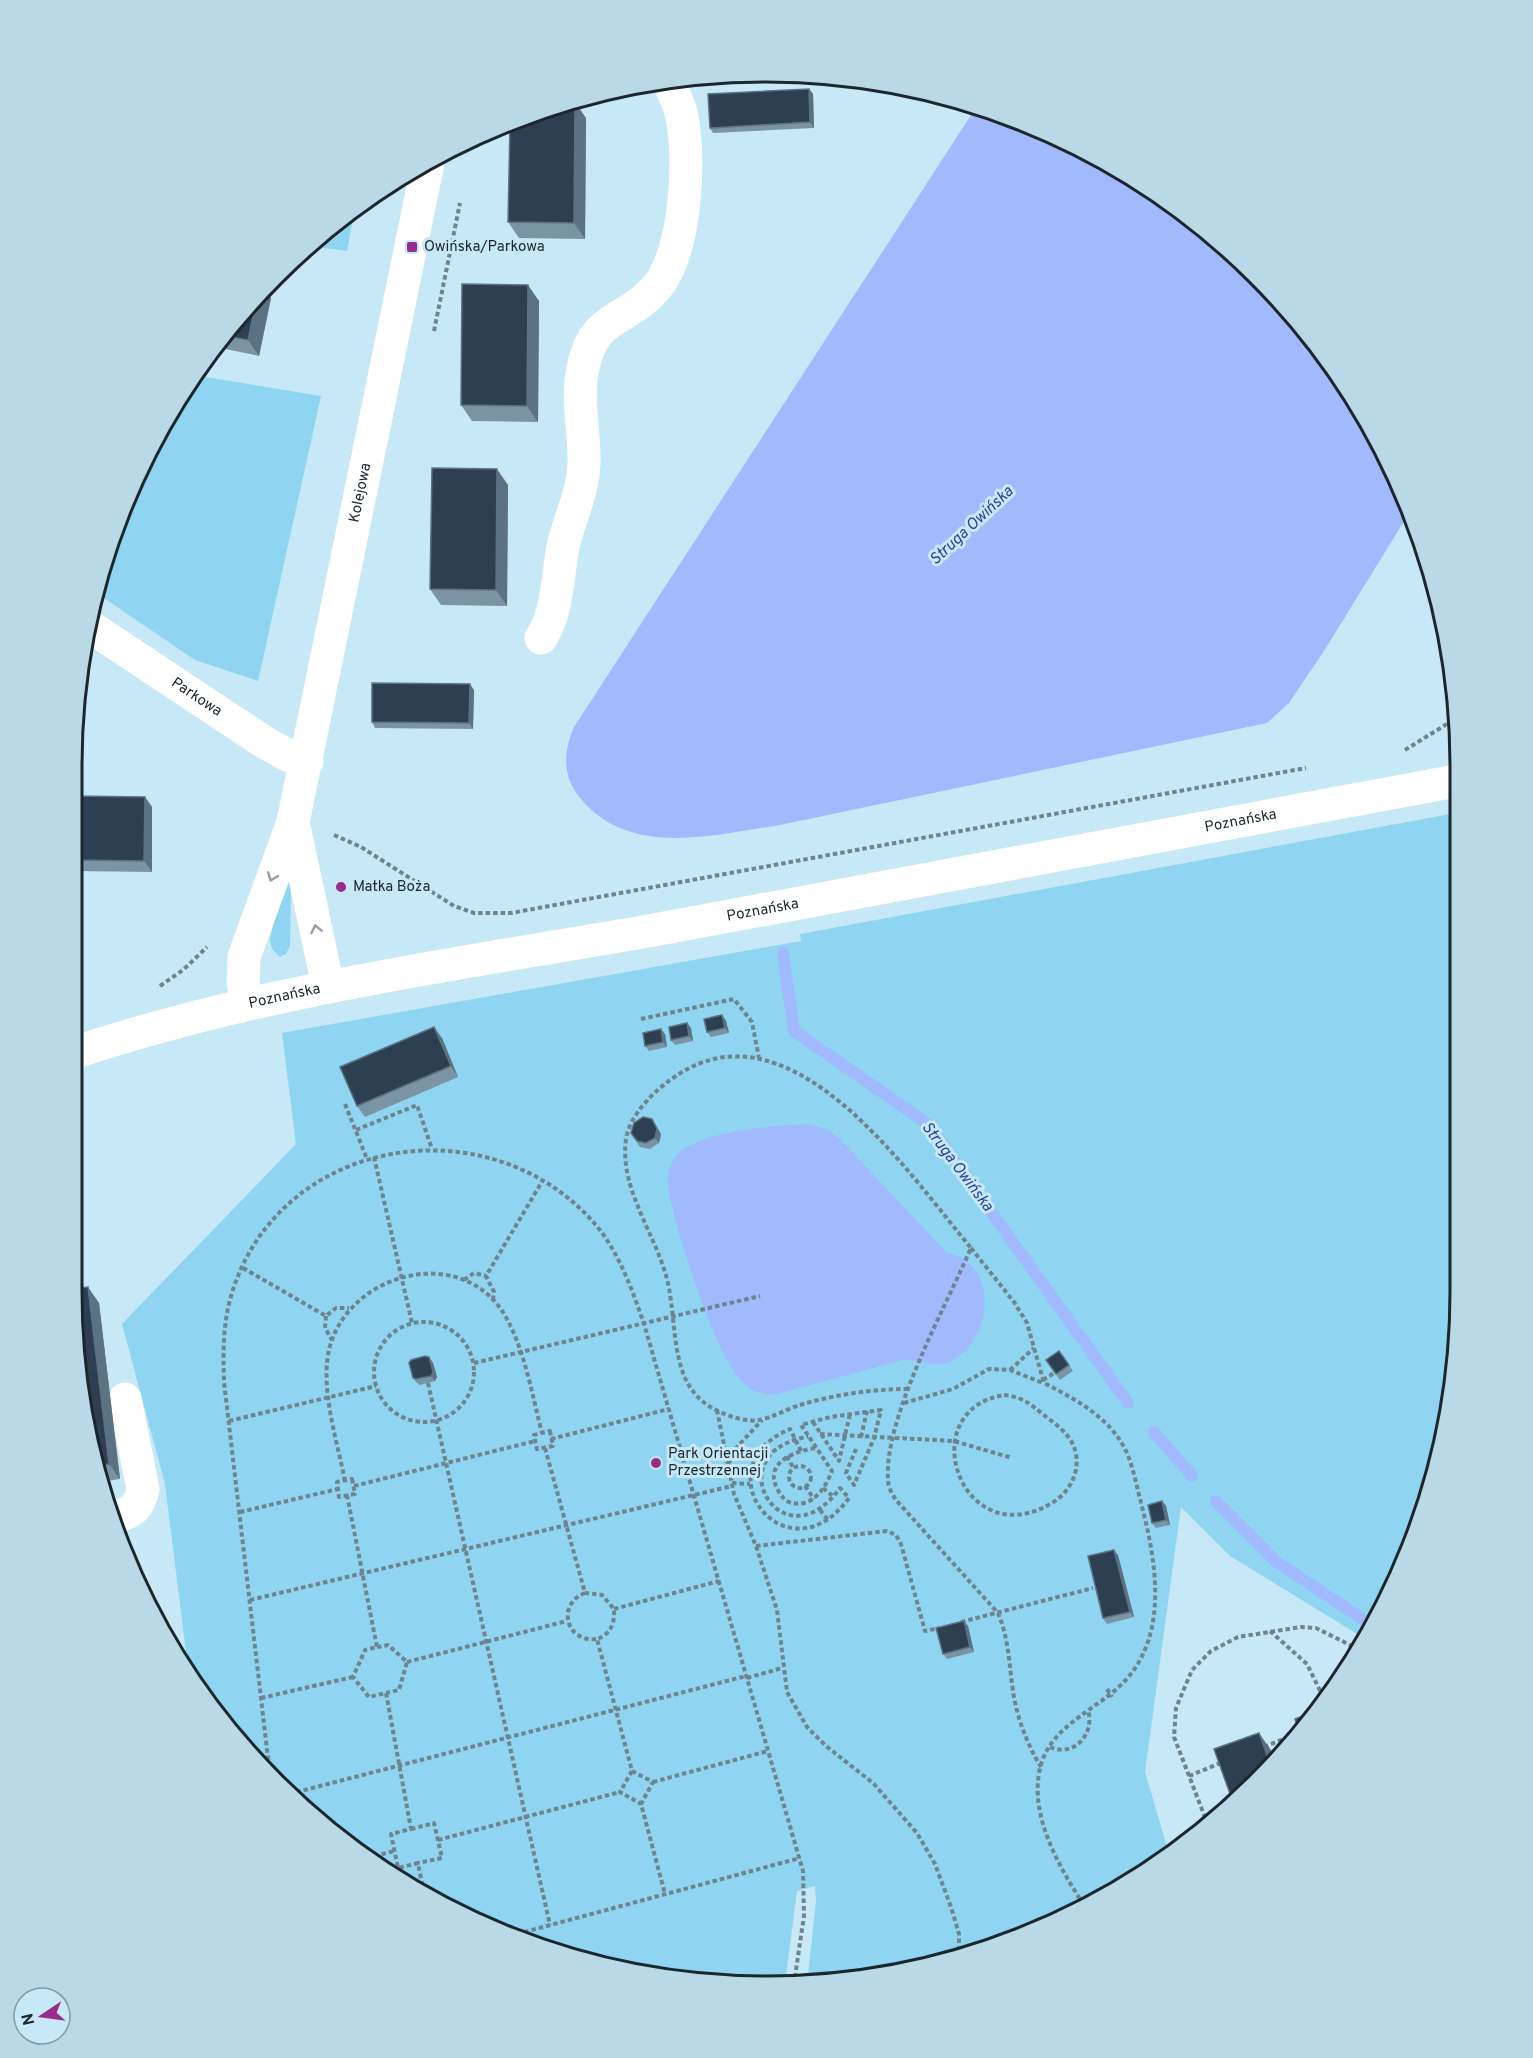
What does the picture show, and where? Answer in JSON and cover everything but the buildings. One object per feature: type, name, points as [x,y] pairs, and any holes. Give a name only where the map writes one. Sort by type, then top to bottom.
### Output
[{"type":"street","points":[[541,638],[551,619],[565,539],[580,497],[583,480],[580,391],[586,353],[591,340],[601,328],[656,287],[665,274],[678,238],[685,184],[685,158],[681,111],[672,89]]},
{"type":"street","name":"Kolejowa","points":[[247,1003],[243,983],[244,957],[293,822],[427,173]]},
{"type":"street","name":"Parkowa","points":[[96,631],[264,742],[307,762]]},
{"type":"street","name":"Poznańska","points":[[82,1050],[247,1003],[328,986],[657,929],[1450,781]]},
{"type":"street","name":"Kolejowa","points":[[293,822],[328,986]]},
{"type":"street","points":[[120,1515],[135,1509],[141,1500],[143,1488],[125,1399]]},
{"type":"path","points":[[1395,752],[1407,750],[1449,723]]},
{"type":"path","points":[[293,822],[324,830],[361,847],[454,906],[474,913],[511,913],[1312,767]]},
{"type":"path","points":[[151,992],[183,970],[213,939]]},
{"type":"path","points":[[641,1019],[737,1000],[752,1022],[759,1058]]},
{"type":"path","points":[[762,1420],[734,1418],[705,1404],[693,1392],[685,1377],[667,1278],[627,1172],[626,1136],[633,1119],[658,1090],[690,1067],[727,1057],[759,1058],[786,1067],[810,1080],[857,1117],[878,1137],[1014,1302],[1027,1323],[1044,1382]]},
{"type":"path","points":[[345,1104],[367,1159]]},
{"type":"path","points":[[356,1130],[417,1105],[432,1149]]},
{"type":"path","points":[[268,1759],[222,1348],[230,1301],[243,1268],[273,1222],[296,1199],[322,1181],[374,1157],[432,1149],[459,1150],[488,1156],[543,1180],[582,1211],[601,1232],[629,1282],[644,1324],[800,1858],[805,1902],[795,1975]]},
{"type":"path","points":[[374,1157],[412,1323]]},
{"type":"path","points":[[486,1276],[543,1180]]},
{"type":"path","points":[[971,1248],[908,1389],[893,1439],[888,1480],[891,1491],[998,1613],[1006,1631],[1018,1714],[1024,1736],[1041,1767]]},
{"type":"path","points":[[243,1268],[326,1316]]},
{"type":"path","points":[[464,1280],[474,1273],[486,1276],[494,1292],[493,1299]]},
{"type":"path","points":[[345,1480],[326,1373],[332,1340],[339,1322],[349,1308],[373,1289],[402,1277],[426,1274],[464,1280],[484,1290],[493,1299],[509,1323],[520,1353],[542,1433]]},
{"type":"path","points":[[474,1363],[674,1318],[760,1296]]},
{"type":"path","points":[[332,1340],[325,1328],[326,1316],[336,1308],[349,1308]]},
{"type":"path","points":[[429,1322],[444,1326],[458,1334],[468,1347],[474,1363],[470,1393],[462,1406],[436,1421],[421,1423],[405,1419],[382,1400],[376,1386],[374,1370],[385,1340],[397,1329],[412,1323],[429,1322]]},
{"type":"path","points":[[1011,1370],[1034,1347]]},
{"type":"path","points":[[904,1403],[963,1385],[989,1369],[1011,1370],[1044,1382],[1099,1416],[1124,1447],[1146,1521],[1155,1563],[1150,1626],[1139,1659],[1130,1675],[1059,1733],[1041,1767],[1046,1830],[1065,1873],[1080,1899]]},
{"type":"path","points":[[1044,1382],[1054,1372]]},
{"type":"path","points":[[428,1383],[550,1925]]},
{"type":"path","points":[[229,1421],[376,1386]]},
{"type":"path","points":[[729,1464],[737,1447],[762,1420],[784,1410],[821,1400],[908,1389]]},
{"type":"path","points":[[1015,1396],[1026,1400],[1066,1434],[1074,1446],[1077,1469],[1073,1482],[1059,1499],[1034,1512],[1006,1515],[983,1506],[964,1489],[954,1464],[954,1441],[965,1419],[982,1402],[993,1397],[1015,1396]]},
{"type":"path","points":[[551,1439],[669,1409]]},
{"type":"path","points":[[717,1410],[739,1510],[756,1546],[777,1610],[782,1647],[782,1668],[788,1689],[807,1727],[873,1784],[917,1833],[935,1864],[959,1934],[959,1947]]},
{"type":"path","points":[[815,1448],[787,1456],[777,1465],[774,1472],[776,1488],[780,1495],[792,1503],[807,1503],[814,1499],[824,1488],[832,1471],[801,1425],[881,1410],[874,1438],[855,1485],[846,1473],[856,1449]]},
{"type":"path","points":[[861,1437],[867,1411]]},
{"type":"path","points":[[813,1422],[839,1461],[850,1414]]},
{"type":"path","points":[[801,1451],[795,1440],[790,1430],[763,1445],[752,1466],[750,1484],[761,1512],[781,1526],[798,1530],[828,1520],[849,1498],[840,1488],[820,1510],[800,1517],[785,1514],[773,1506],[765,1492],[762,1477],[766,1461],[778,1447],[795,1440],[808,1436]]},
{"type":"path","points":[[550,1431],[553,1446],[537,1449],[534,1435],[542,1433],[550,1431]]},
{"type":"path","points":[[820,1434],[954,1441],[1012,1458]]},
{"type":"path","points":[[354,1486],[535,1441]]},
{"type":"path","points":[[545,1448],[585,1593]]},
{"type":"path","points":[[787,1456],[794,1469]]},
{"type":"path","points":[[803,1466],[809,1470],[809,1479],[805,1486],[799,1489],[791,1486],[790,1477],[794,1469],[803,1466]]},
{"type":"path","points":[[352,1479],[355,1494],[339,1497],[337,1482],[345,1480],[352,1479]]},
{"type":"path","points":[[250,1600],[732,1484],[750,1484]]},
{"type":"path","points":[[805,1486],[814,1499]]},
{"type":"path","points":[[824,1488],[834,1497]]},
{"type":"path","points":[[240,1512],[338,1489]]},
{"type":"path","points":[[347,1495],[377,1647]]},
{"type":"path","points":[[820,1510],[828,1520]]},
{"type":"path","points":[[1146,1521],[1154,1519]]},
{"type":"path","points":[[756,1546],[887,1531],[896,1535],[901,1544],[925,1631],[946,1626]]},
{"type":"path","points":[[614,1609],[719,1581]]},
{"type":"path","points":[[957,1623],[1093,1588]]},
{"type":"path","points":[[585,1593],[602,1594],[614,1609],[611,1629],[597,1639],[582,1638],[571,1629],[567,1621],[568,1607],[572,1600],[585,1593]]},
{"type":"path","points":[[406,1662],[567,1621]]},
{"type":"path","points":[[1205,1816],[1177,1750],[1174,1722],[1176,1708],[1192,1670],[1211,1651],[1225,1643],[1238,1637],[1270,1631],[1309,1626],[1351,1646]]},
{"type":"path","points":[[1270,1631],[1307,1664],[1321,1692]]},
{"type":"path","points":[[597,1639],[632,1771],[620,1792]]},
{"type":"path","points":[[352,1677],[364,1650],[388,1645],[406,1662]]},
{"type":"path","points":[[352,1677],[369,1697],[399,1690],[406,1662]]},
{"type":"path","points":[[300,1791],[782,1668]]},
{"type":"path","points":[[261,1698],[352,1677]]},
{"type":"path","points":[[386,1693],[411,1829]]},
{"type":"path","points":[[1050,1747],[1068,1749],[1084,1739],[1090,1721],[1088,1710]]},
{"type":"path","points":[[1255,1750],[1284,1739]]},
{"type":"path","points":[[632,1771],[653,1782],[768,1751]]},
{"type":"path","points":[[1189,1776],[1233,1759]]},
{"type":"path","points":[[653,1782],[641,1804],[665,1894]]},
{"type":"path","points":[[438,1840],[620,1792],[641,1804]]},
{"type":"path","points":[[398,1868],[391,1834],[434,1824],[442,1858],[398,1868]]},
{"type":"path","points":[[379,1855],[394,1851]]},
{"type":"path","points":[[527,1931],[800,1858]]},
{"type":"path","points":[[418,1863],[422,1883]]},
{"type":"shaded area","points":[[352,222],[347,251],[321,248]]},
{"type":"shaded area","points":[[205,377],[321,396],[258,681],[195,660],[104,598],[119,547],[153,464],[174,424]]},
{"type":"shaded area","name":"Park Orientacji Przestrzennej","points":[[1450,814],[1450,1292],[1445,1381],[1427,1469],[1414,1511],[1380,1594],[1359,1635],[1230,1556],[1181,1507],[1145,1772],[1167,1846],[1108,1884],[1069,1905],[986,1939],[944,1952],[856,1970],[808,1974],[816,1901],[815,1886],[797,1891],[786,1975],[722,1974],[677,1970],[589,1952],[547,1939],[464,1905],[424,1884],[350,1834],[316,1806],[252,1742],[224,1708],[186,1653],[165,1484],[122,1324],[296,1144],[282,1033],[801,941],[800,934]]},
{"type":"shaded area","points":[[285,873],[291,875],[290,946],[286,954],[280,957],[272,949],[270,939]]},
{"type":"water","points":[[971,115],[1028,135],[1108,174],[1183,224],[1250,283],[1281,316],[1335,386],[1380,464],[1404,521],[1289,703],[1267,723],[780,825],[701,837],[674,838],[648,836],[623,829],[601,817],[581,799],[570,782],[566,764],[566,755],[574,727]]},
{"type":"water","points":[[807,1124],[829,1130],[840,1139],[947,1253],[964,1260],[976,1271],[983,1286],[985,1303],[982,1320],[976,1336],[952,1361],[934,1364],[903,1360],[773,1395],[758,1392],[745,1385],[728,1362],[706,1314],[677,1227],[668,1182],[670,1168],[683,1149],[715,1136],[756,1128]]},
{"type":"waterway","name":"Struga Owińska","points":[[783,953],[794,1031],[928,1124],[1128,1403]]},
{"type":"waterway","name":"Struga Owińska","points":[[1154,1432],[1192,1476]]},
{"type":"waterway","name":"Struga Owińska","points":[[1216,1501],[1278,1563],[1366,1621]]},
{"type":"place","name":"Owińska/Parkowa","points":[[412,247]]},
{"type":"place","name":"Matka Boża","points":[[341,887]]},
{"type":"place","name":"Park Orientacji Przestrzennej","points":[[656,1463]]}]
